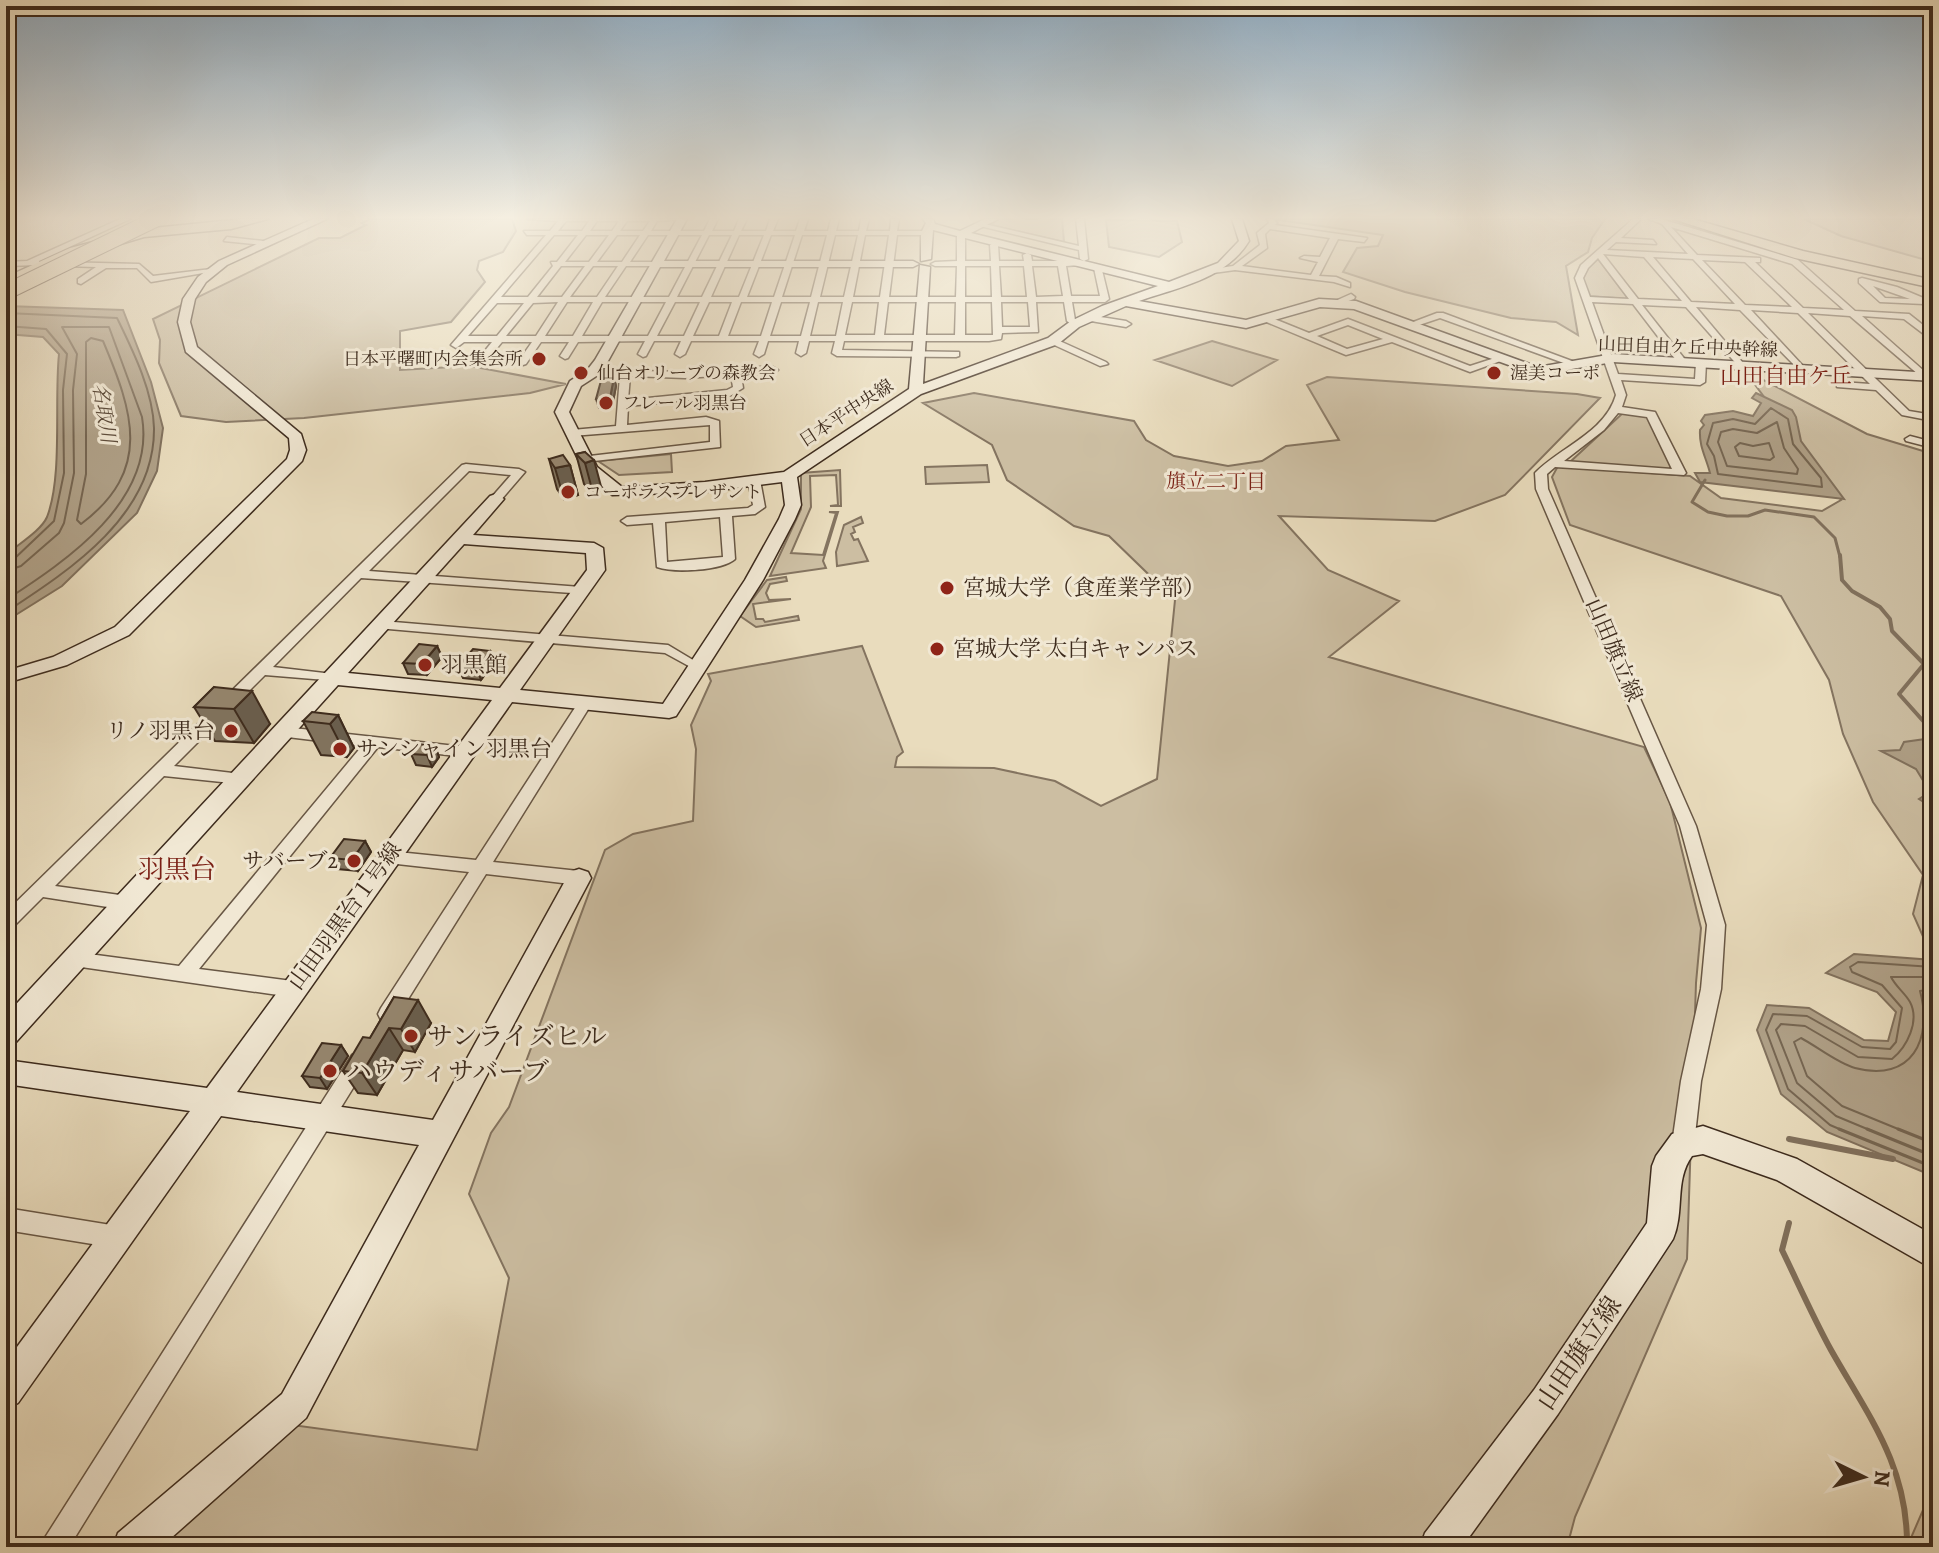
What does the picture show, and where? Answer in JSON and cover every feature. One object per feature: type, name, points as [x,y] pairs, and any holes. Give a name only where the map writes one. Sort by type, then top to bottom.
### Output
[{"type":"street","points":[[6,677],[60,661],[122,631],[294,461],[298,450],[296,437],[191,349],[183,332],[191,291]]},
{"type":"street","points":[[501,291],[458,343],[498,339],[879,338],[956,354]]},
{"type":"street","points":[[480,363],[534,291]]},
{"type":"street","points":[[523,362],[570,291]]},
{"type":"street","points":[[565,356],[605,291]]},
{"type":"street","points":[[641,291],[593,372],[575,384],[562,412],[591,469],[618,492],[789,476]]},
{"type":"street","points":[[643,354],[676,291]]},
{"type":"street","points":[[680,354],[710,291]]},
{"type":"street","points":[[722,339],[743,291]]},
{"type":"street","points":[[759,354],[781,291]]},
{"type":"street","points":[[801,353],[817,291]]},
{"type":"street","points":[[851,291],[837,353],[998,337],[996,291]]},
{"type":"street","points":[[879,338],[884,291]]},
{"type":"street","name":"日本平中央線","points":[[585,703],[669,711],[754,580],[787,519],[793,505],[789,476],[916,391],[923,291]]},
{"type":"street","points":[[960,291],[960,339]]},
{"type":"street","points":[[998,330],[1035,330],[1031,291]]},
{"type":"street","points":[[1067,291],[1071,321],[1075,324]]},
{"type":"street","points":[[493,300],[1105,299],[1101,291]]},
{"type":"street","points":[[916,391],[1053,341],[1075,324],[1154,291]]},
{"type":"street","points":[[1551,463],[1599,428],[1617,410],[1621,395],[1584,291]]},
{"type":"street","points":[[1628,291],[1682,362]]},
{"type":"street","points":[[1677,291],[1740,365]]},
{"type":"street","points":[[1728,291],[1801,369]]},
{"type":"street","points":[[1779,291],[1906,413],[1933,418]]},
{"type":"street","points":[[1829,291],[1930,379]]},
{"type":"street","points":[[1874,291],[1883,300],[1922,302]]},
{"type":"street","points":[[1899,291],[1933,305]]},
{"type":"street","points":[[1585,299],[1906,316],[1933,338]]},
{"type":"street","name":"山田自由ケ丘中央幹線","points":[[1124,302],[1246,324],[1319,303],[1344,300],[1501,359],[1547,372],[1606,358],[1930,379]]},
{"type":"street","points":[[1413,324],[1440,315],[1575,364]]},
{"type":"street","points":[[1088,318],[1126,324]]},
{"type":"street","points":[[1267,319],[1346,352],[1356,352],[1392,339]]},
{"type":"street","points":[[1309,336],[1348,322],[1470,369],[1501,359]]},
{"type":"street","points":[[1053,341],[1103,364]]},
{"type":"street","points":[[1613,377],[1700,382],[1701,363]]},
{"type":"street","points":[[624,403],[730,393],[738,388],[735,370]]},
{"type":"street","points":[[593,372],[685,375],[773,370]]},
{"type":"street","points":[[621,428],[625,373]]},
{"type":"street","points":[[1668,380],[1676,394]]},
{"type":"street","points":[[1841,385],[1879,387]]},
{"type":"street","points":[[1551,463],[1680,473],[1651,414],[1617,410]]},
{"type":"street","points":[[572,433],[706,420],[715,423],[716,445],[585,459]]},
{"type":"street","points":[[1910,439],[1933,445]]},
{"type":"street","name":"山田旗立線","points":[[1439,1547],[1546,1402],[1662,1228],[1667,1166],[1693,1142],[1691,1081],[1711,989],[1716,925],[1688,826],[1542,489],[1541,473],[1551,463]]},
{"type":"street","points":[[6,923],[466,467],[519,472],[6,1034]]},
{"type":"street","points":[[627,521],[751,511],[759,507],[754,480]]},
{"type":"street","points":[[659,518],[661,564],[670,567],[729,559],[726,514]]},
{"type":"street","name":"山田羽黒台１号線","points":[[6,1391],[596,570],[594,548],[461,539]]},
{"type":"street","points":[[357,574],[581,591]]},
{"type":"street","points":[[382,625],[668,649],[698,662]]},
{"type":"street","points":[[53,1547],[585,703],[260,670]]},
{"type":"street","points":[[284,732],[465,752]]},
{"type":"street","points":[[184,974],[374,742]]},
{"type":"street","points":[[159,770],[241,779]]},
{"type":"street","points":[[132,1547],[294,1406],[579,878],[388,857]]},
{"type":"street","points":[[39,890],[127,903]]},
{"type":"street","points":[[74,960],[292,989]]},
{"type":"street","points":[[6,1072],[442,1135]]},
{"type":"street","points":[[1693,1142],[1786,1169],[1933,1253]]},
{"type":"street","points":[[6,1219],[117,1237]]},
{"type":"shaded area","points":[[209,291],[477,291],[451,322],[400,331],[400,370],[470,366],[566,384],[530,393],[304,418],[226,422],[181,416],[159,363],[160,340],[153,319]]},
{"type":"shaded area","points":[[1570,291],[1578,335],[1556,322],[1511,318],[1405,292]]},
{"type":"shaded area","points":[[1587,291],[1623,291],[1629,299],[1589,296]]},
{"type":"shaded area","points":[[1212,341],[1277,360],[1232,386],[1155,360]]},
{"type":"shaded area","points":[[1744,370],[1867,434],[1933,454],[1933,959],[1913,914],[1923,875],[1873,802],[1843,734],[1829,680],[1781,596],[1570,525],[1552,477],[1558,466],[1690,476],[1721,498],[1822,511],[1841,500]]},
{"type":"shaded area","points":[[1327,377],[1600,398],[1505,495],[1435,521],[1279,516],[1328,570],[1399,601],[1329,657],[1644,747],[1670,802],[1701,928],[1696,983],[1687,1259],[1575,1517],[1567,1547],[148,1547],[285,1424],[477,1450],[509,1278],[469,1194],[491,1133],[509,1107],[605,850],[633,834],[693,821],[696,749],[691,725],[711,681],[708,674],[862,646],[903,752],[897,757],[895,767],[994,768],[1055,781],[1101,806],[1157,779],[1175,600],[1109,536],[1074,526],[1007,480],[992,445],[923,403],[974,393],[1134,421],[1146,440],[1174,456],[1228,466],[1262,461],[1286,446],[1339,440],[1307,385]]},
{"type":"shaded area","points":[[1624,412],[1648,414],[1679,472],[1570,462]]},
{"type":"shaded area","points":[[671,454],[672,472],[619,475],[598,461]]},
{"type":"shaded area","points":[[987,465],[989,482],[926,484],[925,467]]},
{"type":"shaded area","points":[[840,470],[841,506],[830,506],[838,505],[836,475],[810,476],[811,507],[791,553],[823,555],[836,513],[829,512],[838,512],[823,561],[826,568],[770,576],[801,509],[801,473]]},
{"type":"shaded area","points":[[861,517],[863,523],[853,527],[855,532],[851,534],[854,540],[858,539],[868,561],[837,566],[836,552],[844,525]]},
{"type":"shaded area","points":[[786,577],[787,581],[770,584],[766,593],[769,600],[791,599],[753,604],[756,619],[765,622],[798,616],[799,620],[756,627],[740,616],[767,580]]},
{"type":"shaded area","points":[[1933,1487],[1933,1547],[1907,1547]]},
{"type":"water","name":"名取川","points":[[6,306],[123,310],[151,382],[163,428],[157,471],[137,513],[62,586],[6,621],[6,555],[44,522],[52,500],[57,460],[59,354],[43,337],[6,334]]},
{"type":"water","points":[[1756,393],[1792,410],[1801,441],[1844,499],[1700,482],[1695,473],[1710,473],[1701,442],[1700,430],[1704,425],[1701,421],[1705,415],[1733,411],[1753,416],[1761,403],[1752,398]]},
{"type":"water","points":[[1933,731],[1933,808],[1919,799],[1930,792],[1916,769],[1881,751],[1900,750],[1904,742],[1925,739]]},
{"type":"water","points":[[1854,954],[1933,960],[1933,1176],[1827,1132],[1781,1094],[1757,1030],[1767,1005],[1809,1008],[1864,1040],[1888,1041],[1896,1012],[1877,992],[1826,973]]},
{"type":"building","points":[[602,377],[614,377],[610,398],[596,399]]},
{"type":"building","points":[[585,452],[594,460],[585,463],[576,454]]},
{"type":"building","points":[[563,455],[570,465],[555,468],[549,459]]},
{"type":"building","points":[[419,644],[437,646],[422,664],[403,663]]},
{"type":"building","points":[[473,649],[490,651],[477,669],[458,667]]},
{"type":"building","points":[[214,687],[252,691],[234,709],[194,707]]},
{"type":"building","points":[[312,712],[338,715],[330,724],[303,721]]},
{"type":"building","points":[[418,744],[435,746],[427,755],[411,754]]},
{"type":"building","points":[[344,839],[365,841],[352,860],[330,858]]},
{"type":"building","points":[[394,997],[418,1000],[401,1029],[389,1028],[362,1073],[343,1071],[363,1037],[370,1038]]},
{"type":"building","points":[[322,1043],[341,1045],[320,1078],[302,1076]]},
{"type":"waterway","points":[[1705,480],[1692,502],[1708,512],[1748,516],[1765,510],[1814,517],[1835,538],[1840,557]]},
{"type":"waterway","points":[[1840,555],[1842,580],[1852,591],[1880,607],[1890,619],[1892,631],[1924,664],[1899,694],[1933,732]]},
{"type":"waterway","points":[[1789,1139],[1893,1159]]},
{"type":"waterway","points":[[1789,1223],[1782,1250],[1824,1338],[1884,1443],[1901,1491],[1907,1547]]},
{"type":"place","name":"日本平曙町内会集会所","points":[[539,359]]},
{"type":"place","name":"仙台オリーブの森教会","points":[[581,373]]},
{"type":"place","name":"渥美コーポ","points":[[1494,373]]},
{"type":"place","name":"フレール羽黒台","points":[[606,403]]},
{"type":"place","name":"コーポラスプレザント","points":[[568,492]]},
{"type":"place","name":"宮城大学（食産業学部）","points":[[947,588]]},
{"type":"place","name":"宮城大学 太白キャンパス","points":[[937,649]]},
{"type":"place","name":"羽黒館","points":[[425,665]]},
{"type":"place","name":"リノ羽黒台","points":[[231,731]]},
{"type":"place","name":"サンシャイン羽黒台","points":[[340,749]]},
{"type":"place","name":"サバーブ2","points":[[354,861]]},
{"type":"place","name":"サンライズヒル","points":[[411,1036]]},
{"type":"place","name":"ハウディサバーブ","points":[[330,1071]]},
{"type":"district","name":"山田自由ケ丘","points":[[1786,376]]},
{"type":"district","name":"旗立二丁目","points":[[1216,481]]},
{"type":"district","name":"羽黒台","points":[[177,869]]}]
